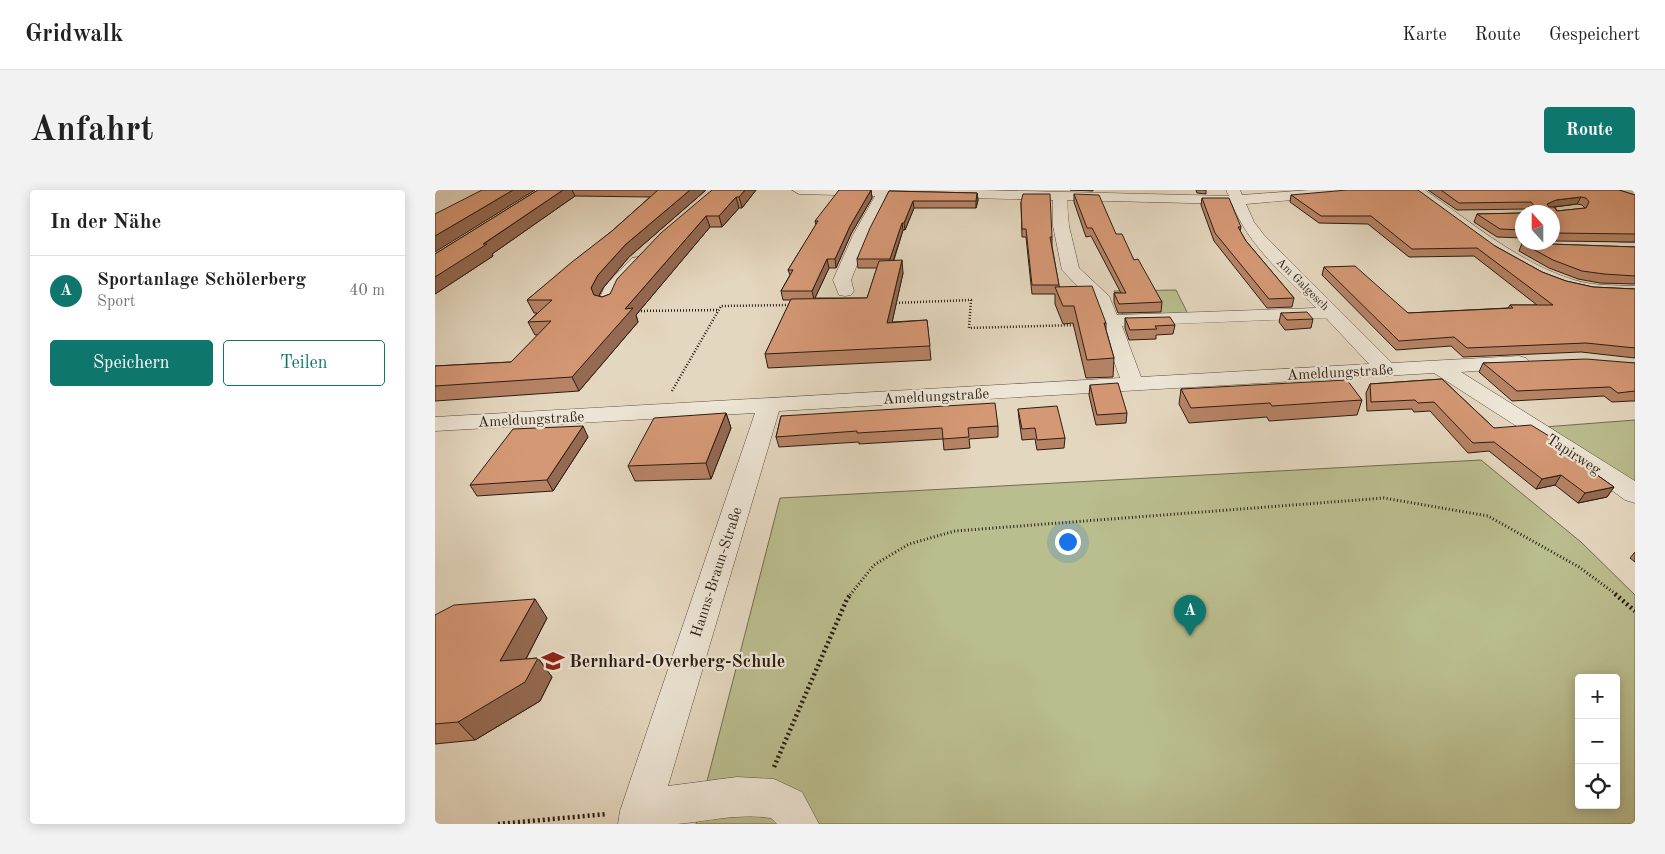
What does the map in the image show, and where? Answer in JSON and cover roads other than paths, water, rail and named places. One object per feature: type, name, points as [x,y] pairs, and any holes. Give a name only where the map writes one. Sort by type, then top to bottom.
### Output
[{"type":"street","points":[[799,190],[1060,197],[1236,195],[1359,190]]},
{"type":"street","points":[[1416,190],[1493,244],[1530,266],[1567,284],[1589,289],[1635,291]]},
{"type":"street","points":[[845,291],[842,280],[861,234],[884,192]]},
{"type":"street","name":"Am Galgesch","points":[[1236,195],[1247,222],[1258,238],[1386,369]]},
{"type":"street","points":[[1060,197],[1061,226],[1071,270],[1102,300],[1133,384]]},
{"type":"street","points":[[1454,216],[1473,215]]},
{"type":"street","points":[[1493,244],[1515,244]]},
{"type":"street","points":[[1560,246],[1635,248]]},
{"type":"street","points":[[607,302],[611,290],[652,248]]},
{"type":"street","points":[[1111,322],[1333,313]]},
{"type":"street","name":"Ameldungstraße","points":[[435,424],[1437,366],[1535,362]]},
{"type":"street","name":"Tapirweg","points":[[1437,366],[1589,462],[1635,494]]},
{"type":"street","name":"Hanns-Braun-Straße","points":[[639,817],[769,406]]},
{"type":"street","points":[[639,817],[711,800],[762,796],[778,799],[789,806],[797,824]]},
{"type":"place","name":"Sportanlage Schölerberg","points":[[1190,636]]},
{"type":"place","name":"Bernhard-Overberg-Schule","points":[[553,661]]}]
